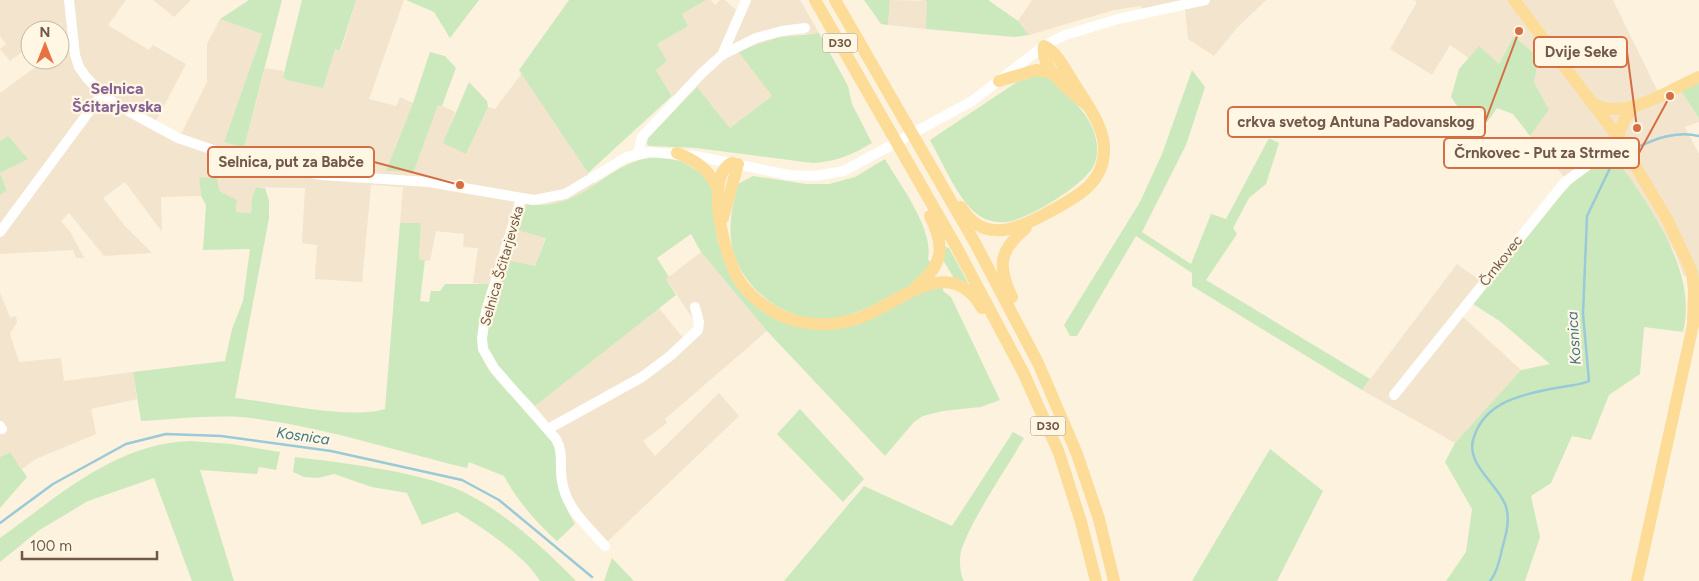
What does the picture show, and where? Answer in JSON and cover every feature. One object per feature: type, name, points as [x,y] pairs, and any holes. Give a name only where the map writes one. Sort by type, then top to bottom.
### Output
[{"type":"main road","name":"D30","points":[[815,0],[1004,334],[1042,411],[1059,453],[1081,522],[1096,581]]},
{"type":"main road","name":"D30","points":[[835,0],[974,241],[1051,391],[1077,454],[1099,519],[1114,581]]},
{"type":"main road","points":[[1514,0],[1621,142],[1686,255],[1696,279],[1695,311],[1637,581]]},
{"type":"main road","points":[[936,176],[948,187],[970,219],[981,226],[1000,231],[1009,230],[1035,220],[1081,195],[1089,188],[1100,170],[1104,153],[1104,139],[1086,105],[1053,52],[1044,46]]},
{"type":"main road","points":[[1044,46],[1045,61],[1054,73],[1086,105]]},
{"type":"main road","points":[[999,81],[1036,70],[1054,73]]},
{"type":"main road","points":[[1592,102],[1612,110],[1634,107],[1699,77]]},
{"type":"main road","name":"Črnkovec","points":[[1621,142],[1624,120],[1634,107]]},
{"type":"main road","points":[[677,153],[700,164],[708,171],[718,190]]},
{"type":"main road","points":[[721,222],[735,164],[727,166],[721,174],[718,190],[721,222],[724,248],[741,282],[760,302],[789,318],[812,324],[847,322],[865,316],[913,289],[931,273],[940,253],[939,236],[929,214],[924,190]]},
{"type":"main road","points":[[1021,331],[1017,307],[1005,281],[1004,252],[1012,239],[1035,220]]},
{"type":"main road","points":[[913,289],[941,282],[960,285],[971,293],[993,324],[1004,334]]},
{"type":"street","name":"Selnica Šćitarjevska","points":[[69,0],[74,46],[79,66],[102,94],[178,138],[232,156],[321,175],[429,182],[534,200],[566,194],[616,163],[638,154]]},
{"type":"street","points":[[722,55],[746,0]]},
{"type":"street","points":[[805,28],[782,30],[756,38],[722,55],[702,73],[642,137],[638,154],[677,153],[789,175],[815,176],[834,174],[854,167],[972,101],[1044,46],[1079,30],[1205,0]]},
{"type":"street","points":[[0,232],[102,94]]},
{"type":"street","name":"Črnkovec","points":[[1394,395],[1565,182],[1621,142]]},
{"type":"street","name":"Selnica Šćitarjevska","points":[[521,199],[486,312],[482,338],[483,349],[494,368],[548,430],[561,448],[561,478],[566,496],[583,524],[605,546]]},
{"type":"street","points":[[548,430],[642,378],[670,356],[698,330],[700,322],[695,307]]},
{"type":"shaded area","points":[[0,0],[126,0],[108,25],[149,50],[153,45],[186,64],[156,121],[181,134],[207,82],[207,44],[220,19],[262,34],[224,142],[244,148],[265,68],[284,71],[283,77],[335,49],[341,51],[356,0],[404,0],[369,99],[396,106],[400,97],[413,103],[386,171],[414,171],[438,104],[455,112],[451,125],[466,153],[488,107],[495,109],[522,73],[595,184],[571,199],[558,203],[526,205],[546,237],[535,266],[508,260],[500,286],[473,283],[478,248],[463,247],[464,234],[436,231],[430,261],[419,259],[421,223],[400,223],[403,187],[371,185],[362,282],[315,279],[317,245],[302,243],[305,188],[256,187],[252,197],[251,213],[236,212],[237,200],[218,191],[216,178],[199,177],[201,196],[161,197],[162,232],[125,182],[103,198],[125,226],[152,253],[104,256],[69,213],[61,221],[71,233],[84,258],[76,258],[73,250],[0,254],[0,195],[7,189],[0,173],[8,136],[0,141],[0,93],[31,70],[70,70],[70,20],[20,20],[20,54],[10,61],[0,49],[6,44],[0,36]]},
{"type":"shaded area","points":[[153,0],[191,0],[174,17]]},
{"type":"shaded area","points":[[706,0],[711,0],[715,5],[720,0],[725,0],[736,10],[741,0],[800,0],[819,33],[801,34],[739,51],[772,96],[730,128],[697,87],[679,106],[656,70],[667,61],[656,44],[688,26],[682,14]]},
{"type":"shaded area","points":[[890,0],[928,1],[926,29],[888,25]]},
{"type":"shaded area","points":[[1032,0],[1266,0],[1237,28],[1214,56],[1188,39],[1185,8],[1144,16],[1141,6],[1114,10],[1029,35],[1018,21]]},
{"type":"shaded area","points":[[1413,0],[1613,0],[1660,96],[1679,88],[1699,118],[1699,122],[1685,127],[1699,154],[1699,278],[1684,276],[1674,251],[1609,145],[1565,178],[1530,136],[1549,110],[1534,82],[1539,58],[1514,36],[1499,64],[1479,47],[1469,58],[1450,45],[1432,75],[1390,49],[1417,2]]},
{"type":"shaded area","points":[[701,252],[767,331],[665,419],[667,423],[643,441],[655,456],[719,393],[739,416],[607,542],[582,518],[567,493],[555,431],[535,406],[659,308],[684,339],[692,332],[696,323],[666,279]]},
{"type":"shaded area","points":[[1457,264],[1481,281],[1463,317],[1521,370],[1455,443],[1362,390]]},
{"type":"shaded area","points":[[0,293],[10,317],[16,316],[17,322],[10,334],[19,362],[61,358],[64,381],[133,372],[137,399],[91,409],[96,434],[36,459],[22,469],[10,452],[0,457]]},
{"type":"green space","points":[[249,0],[282,0],[244,148],[224,142],[262,34],[220,19]]},
{"type":"green space","points":[[302,0],[356,0],[340,51],[335,49],[323,88],[287,80],[283,77]]},
{"type":"green space","points":[[406,0],[479,0],[450,38],[434,12]]},
{"type":"green space","points":[[569,0],[706,0],[682,14],[688,26],[657,44],[667,61],[656,70],[672,96],[588,173],[519,70]]},
{"type":"green space","points":[[864,0],[890,0],[888,25],[881,24]]},
{"type":"green space","points":[[920,0],[988,0],[1018,21],[1029,35],[1014,37],[926,29],[927,1]]},
{"type":"green space","points":[[819,33],[848,86],[852,104],[872,143],[844,157],[813,163],[696,148],[649,146],[647,144],[648,138],[697,87],[730,128],[772,96],[738,51],[777,38]]},
{"type":"green space","points":[[1514,36],[1539,58],[1534,82],[1549,110],[1530,136],[1513,114],[1497,108],[1485,125],[1466,119],[1451,97],[1459,69],[1479,46],[1499,64]]},
{"type":"green space","points":[[430,52],[445,56],[456,68],[442,106],[438,105],[414,171],[386,171],[413,103]]},
{"type":"green space","points":[[1192,70],[1205,87],[1186,145],[1142,232],[1191,264],[1211,214],[1226,219],[1269,138],[1279,143],[1266,184],[1249,198],[1233,228],[1237,234],[1206,280],[1370,379],[1362,390],[1192,286],[1192,273],[1136,236],[1077,336],[1070,336],[1064,325],[1140,202],[1162,154]]},
{"type":"green space","points":[[1041,74],[1061,88],[1088,119],[1097,142],[1094,165],[1068,191],[1041,208],[1006,222],[987,219],[977,214],[963,199],[930,140],[1017,82]]},
{"type":"green space","points":[[1699,80],[1699,118],[1679,88]]},
{"type":"green space","points":[[469,82],[487,101],[488,107],[466,154],[443,143]]},
{"type":"green space","points":[[8,136],[28,159],[0,173],[0,141]]},
{"type":"green space","points":[[1613,153],[1654,215],[1677,261],[1683,284],[1686,308],[1683,332],[1644,327],[1640,374],[1609,395],[1591,440],[1572,436],[1551,483],[1531,496],[1540,537],[1525,581],[1446,581],[1466,552],[1472,509],[1445,462],[1455,443],[1521,370],[1550,364],[1501,322],[1473,304],[1548,209],[1575,180]]},
{"type":"green space","points":[[659,157],[681,161],[703,174],[714,188],[717,239],[731,276],[809,329],[943,285],[943,291],[951,297],[1000,400],[981,407],[943,411],[923,416],[914,422],[885,456],[767,331],[701,252],[691,234],[657,258],[669,277],[666,279],[676,295],[535,406],[497,366],[488,350],[487,341],[490,318],[508,260],[535,266],[546,238],[518,230],[526,205],[561,202],[583,192],[624,166],[646,158]]},
{"type":"green space","points":[[885,159],[907,194],[926,234],[928,259],[932,265],[923,276],[912,285],[869,307],[842,317],[822,319],[790,313],[762,296],[741,270],[731,240],[732,212],[738,184],[753,176],[806,184],[829,184],[855,177]]},
{"type":"green space","points":[[0,173],[7,190],[0,195]]},
{"type":"green space","points":[[199,177],[217,178],[219,191],[237,200],[236,212],[251,213],[252,197],[256,187],[265,188],[269,201],[269,218],[235,398],[333,411],[370,412],[385,409],[400,223],[421,223],[419,259],[425,260],[420,301],[429,302],[431,291],[440,291],[445,284],[489,284],[479,329],[479,345],[483,359],[501,385],[552,439],[557,453],[561,494],[575,524],[557,541],[527,511],[504,476],[469,462],[467,468],[333,433],[251,418],[210,417],[141,421],[133,372],[225,361],[232,329],[243,301],[250,249],[203,250],[206,205],[201,196]]},
{"type":"green space","points":[[944,246],[949,248],[968,283],[955,280],[943,260]]},
{"type":"green space","points":[[800,409],[864,479],[843,502],[777,434]]},
{"type":"green space","points":[[1013,432],[1024,438],[966,537],[960,558],[964,581],[784,581],[864,486],[952,526]]},
{"type":"green space","points":[[190,441],[232,444],[280,452],[276,470],[259,467],[257,474],[200,470],[234,581],[192,581],[154,478],[88,501],[38,531],[0,562],[0,538],[89,475],[137,451],[163,444]]},
{"type":"green space","points":[[1270,449],[1323,491],[1277,581],[1192,581]]},
{"type":"green space","points":[[10,452],[27,477],[0,508],[0,457]]},
{"type":"green space","points":[[295,457],[395,472],[452,487],[502,515],[549,554],[576,581],[540,581],[514,552],[457,512],[422,525],[407,493],[372,487],[334,474],[318,478],[304,477],[293,472]]},
{"type":"green space","points":[[612,558],[634,581],[604,581]]},
{"type":"waterway","name":"Kosnica","points":[[1631,150],[1672,135],[1690,134],[1699,136]]},
{"type":"waterway","name":"Kosnica","points":[[1490,581],[1495,574],[1499,561],[1508,515],[1501,496],[1482,472],[1473,455],[1474,437],[1480,424],[1488,414],[1510,400],[1523,395],[1589,381],[1583,314],[1587,216],[1610,168],[1623,154]]},
{"type":"waterway","name":"Kosnica","points":[[0,523],[53,484],[126,444],[166,434],[221,436],[331,451],[462,480],[499,500],[592,577]]},
{"type":"place","name":"crkva svetog Antuna Padovanskog","points":[[1519,31]]},
{"type":"place","name":"Črnkovec - Put za Strmec","points":[[1670,96]]},
{"type":"place","name":"Dvije Seke","points":[[1637,128]]},
{"type":"place","name":"Selnica, put za Babče","points":[[460,185]]},
{"type":"district","name":"Selnica Šćitarjevska","points":[[117,97]]}]
